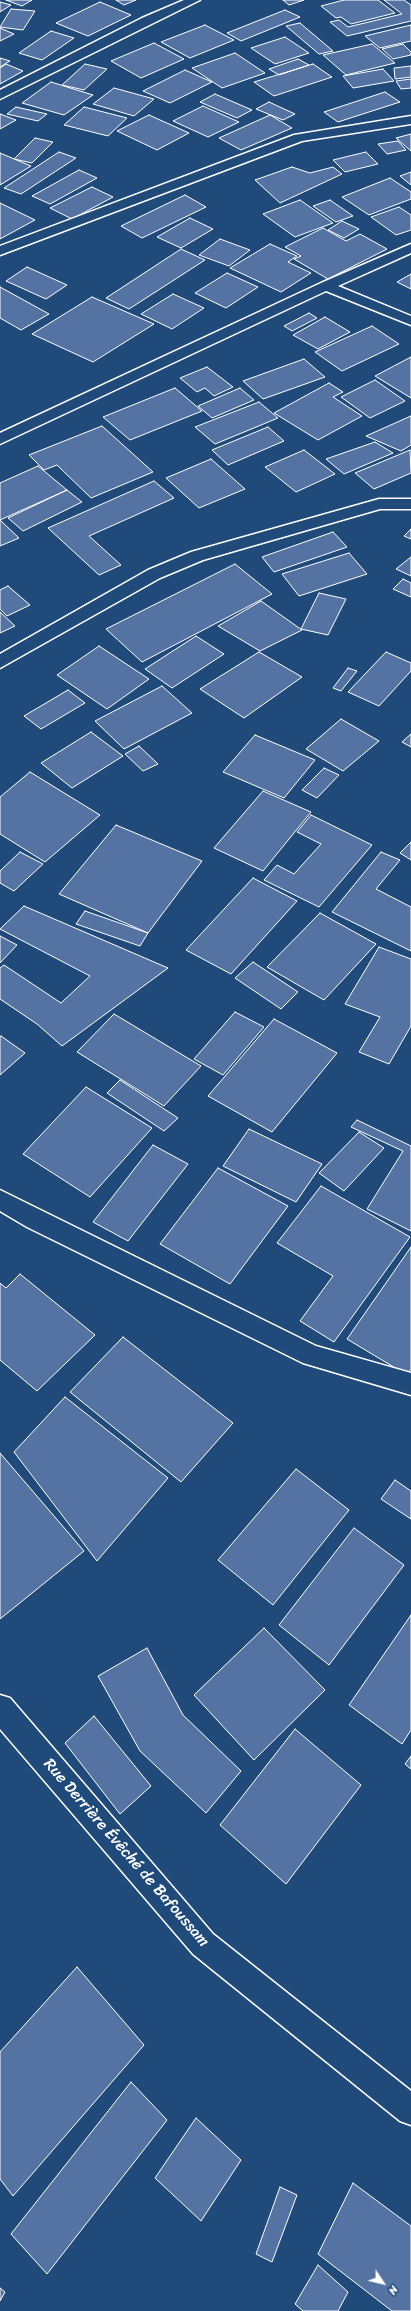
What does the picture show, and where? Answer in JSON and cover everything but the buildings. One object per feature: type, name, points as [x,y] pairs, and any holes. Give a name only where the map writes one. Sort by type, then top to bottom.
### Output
[{"type":"street","points":[[0,95],[146,21],[194,0]]},
{"type":"street","points":[[0,251],[299,138],[411,120]]},
{"type":"street","points":[[0,439],[326,286],[411,248]]},
{"type":"street","points":[[326,286],[411,321]]},
{"type":"street","points":[[0,662],[154,574],[198,556],[379,504],[411,504]]},
{"type":"street","points":[[0,1200],[35,1220],[311,1354],[411,1384]]},
{"type":"street","name":"Rue Derrière Évêché de Bafoussam","points":[[0,1708],[203,1944],[411,2110]]}]
